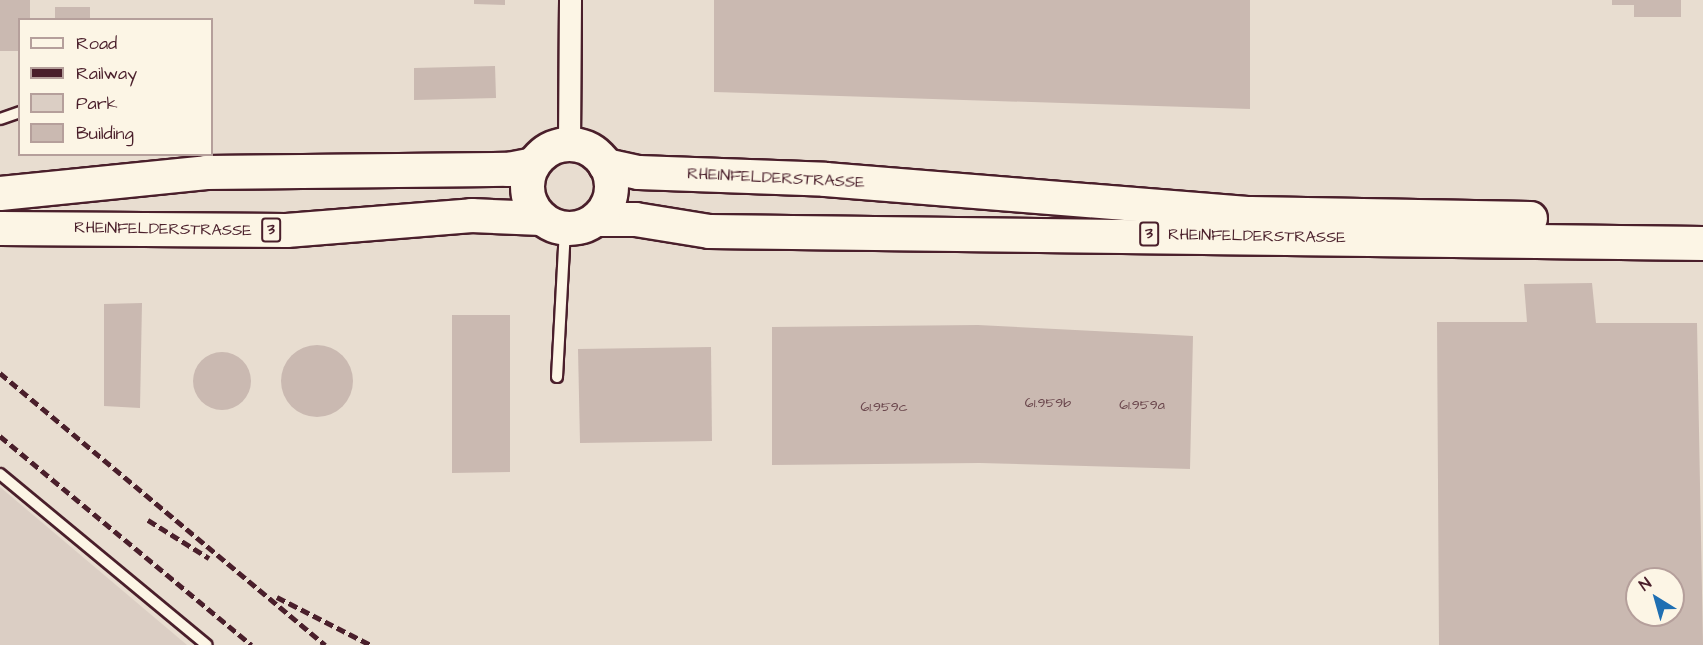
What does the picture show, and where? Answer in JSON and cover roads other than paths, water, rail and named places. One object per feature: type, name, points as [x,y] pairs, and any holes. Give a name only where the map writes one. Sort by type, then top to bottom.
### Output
[{"type":"main road","points":[[0,193],[206,172],[508,169],[532,164],[548,150],[569,144],[590,150],[605,165],[610,176],[609,200],[596,219],[553,223],[526,193],[532,164]]},
{"type":"main road","name":"RHEINFELDERSTRASSE","points":[[605,165],[638,172],[825,179],[1250,213],[1703,221]]},
{"type":"main road","name":"RHEINFELDERSTRASSE","points":[[0,228],[286,230],[471,215],[553,223]]},
{"type":"main road","name":"RHEINFELDERSTRASSE","points":[[596,219],[635,219],[709,231],[1703,243]]},
{"type":"street","points":[[569,144],[570,0]]},
{"type":"lane","points":[[0,119],[18,113]]},
{"type":"lane","points":[[553,223],[557,377]]},
{"type":"lane","points":[[0,474],[207,645]]},
{"type":"railway","points":[[0,373],[325,645]]},
{"type":"railway","points":[[0,436],[252,645]]},
{"type":"railway","points":[[148,520],[209,558]]},
{"type":"railway","points":[[277,597],[371,645]]}]
